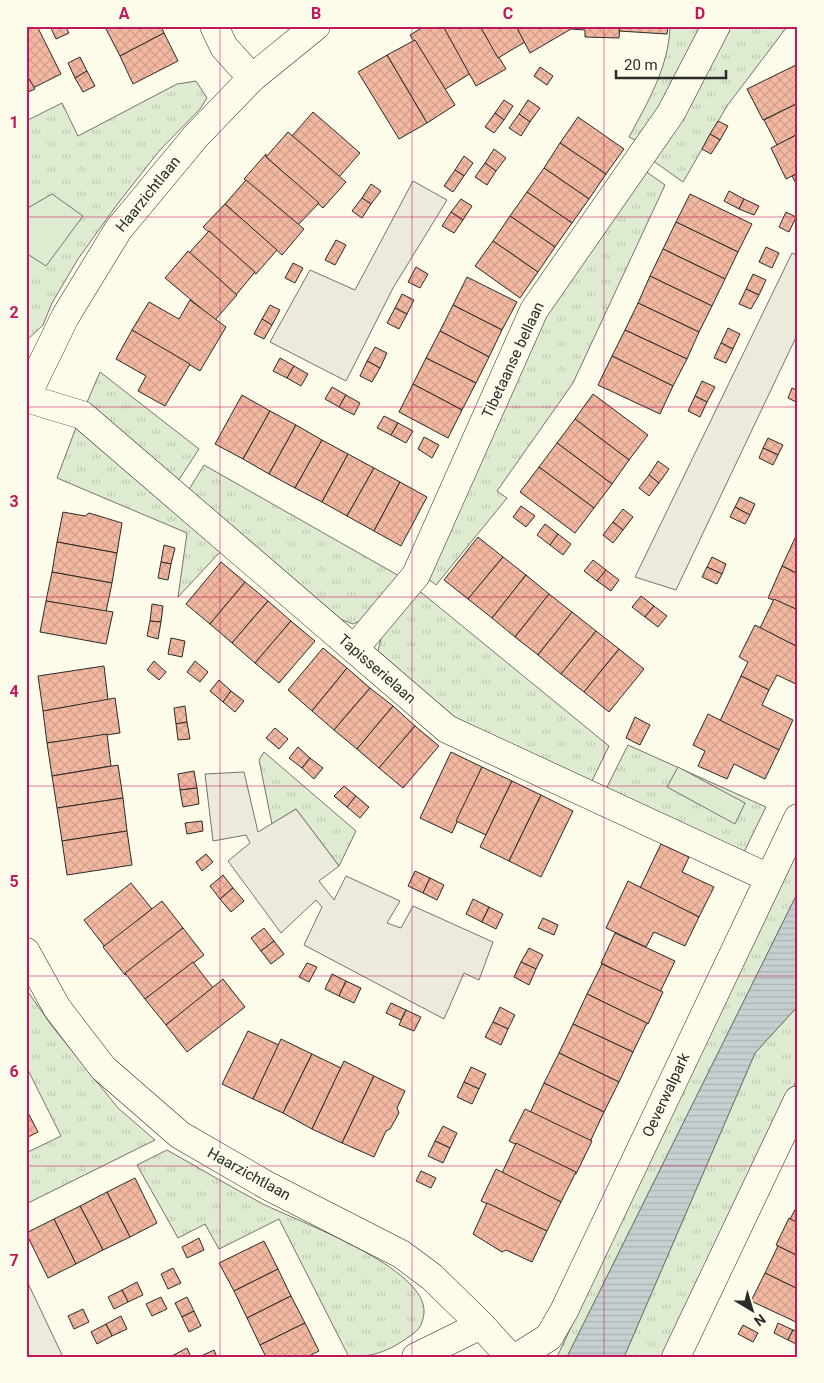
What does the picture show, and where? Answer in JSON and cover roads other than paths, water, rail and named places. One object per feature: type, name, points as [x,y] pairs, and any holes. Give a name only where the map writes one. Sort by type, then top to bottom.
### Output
[{"type":"street","points":[[214,26],[224,48],[252,78]]},
{"type":"street","name":"Haarzichtlaan","points":[[26,398],[65,317],[118,230],[196,136],[252,78],[316,26]]},
{"type":"street","name":"Tibetaanse bellaan","points":[[354,649],[416,575],[534,310],[671,113],[716,26]]},
{"type":"street","name":"Tapisserielaan","points":[[26,398],[82,415],[447,729],[769,878]]},
{"type":"street","name":"Oeverwalpark","points":[[517,1357],[549,1337],[564,1311],[798,818]]},
{"type":"street","name":"Haarzichtlaan","points":[[26,952],[57,1008],[102,1068],[180,1135],[268,1186],[401,1254],[432,1277],[482,1325],[510,1357]]},
{"type":"street","points":[[676,1357],[798,1100]]},
{"type":"street","points":[[416,1357],[482,1325]]}]
